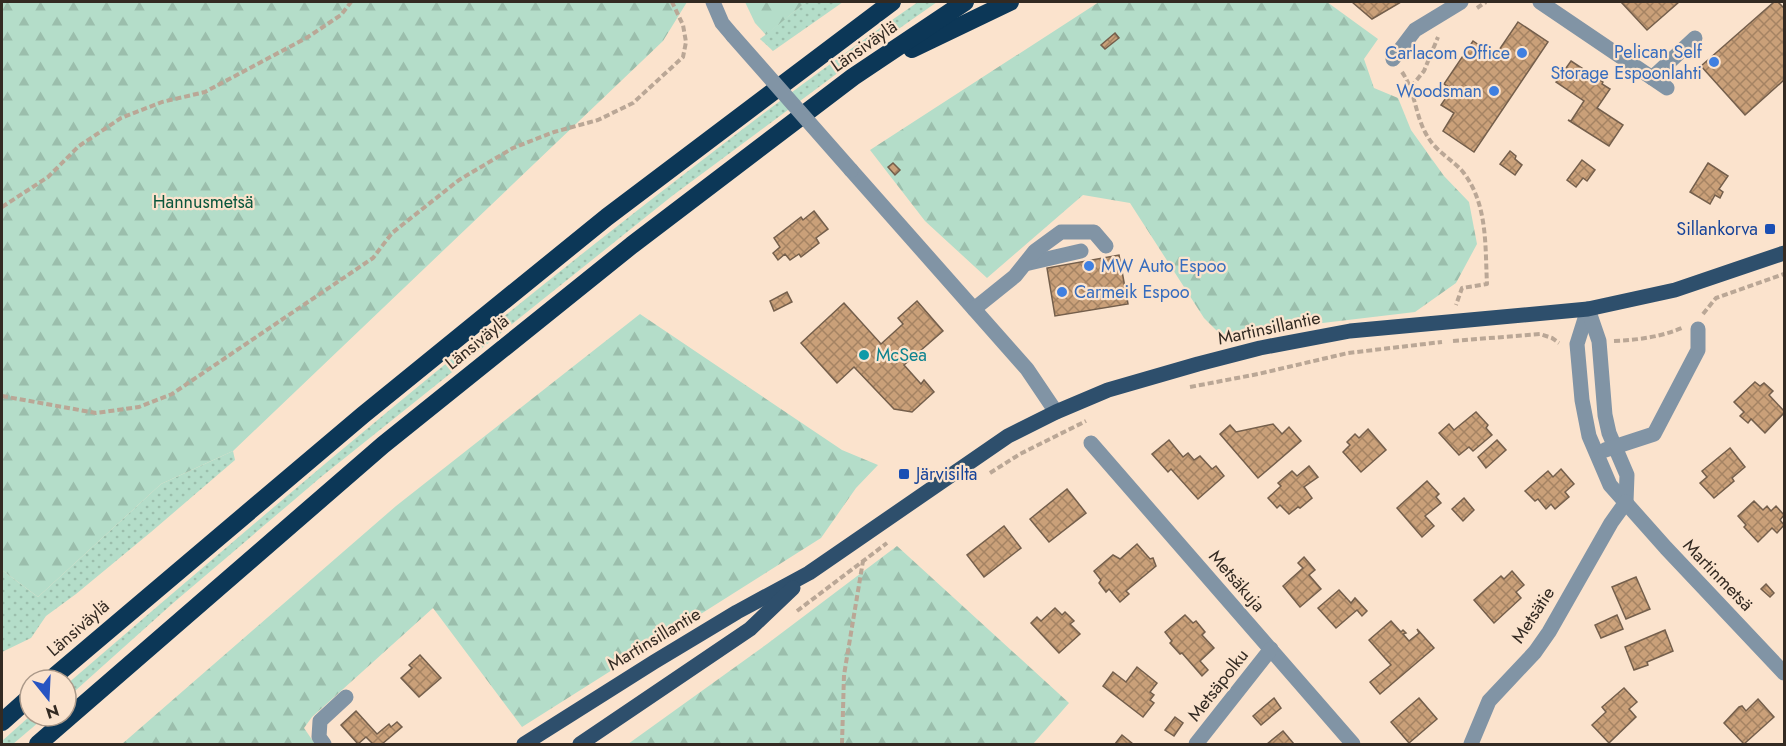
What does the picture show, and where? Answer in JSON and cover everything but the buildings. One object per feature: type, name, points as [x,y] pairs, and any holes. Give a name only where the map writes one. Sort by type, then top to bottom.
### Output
[{"type":"highway","name":"Länsiväylä","points":[[64,668],[363,415],[598,224],[892,2]]},
{"type":"highway","name":"Länsiväylä","points":[[38,744],[383,445],[632,245],[854,77],[965,2]]},
{"type":"highway","points":[[854,77],[1010,2]]},
{"type":"highway","points":[[2,722],[18,708]]},
{"type":"main road","name":"Martinsillantie","points":[[524,744],[663,656],[808,573],[1008,436],[1108,390],[1260,348],[1350,331],[1588,309],[1676,290],[1785,253]]},
{"type":"main road","name":"Martinsillantie","points":[[580,744],[750,629],[808,573]]},
{"type":"street","points":[[713,2],[722,23],[1028,369],[1056,412]]},
{"type":"street","points":[[1540,2],[1667,88]]},
{"type":"street","points":[[1393,59],[1415,30],[1464,8]]},
{"type":"street","points":[[1652,78],[1695,39]]},
{"type":"street","points":[[974,309],[1016,276],[1035,251],[1060,232],[1094,232],[1106,246]]},
{"type":"street","points":[[1025,264],[1081,251]]},
{"type":"street","points":[[1588,309],[1599,341],[1605,415],[1609,433],[1627,475],[1626,502]]},
{"type":"street","name":"Martinmetsä","points":[[1588,309],[1577,344],[1582,400],[1589,436],[1610,485],[1666,548],[1785,673]]},
{"type":"street","points":[[1596,453],[1654,434],[1698,350],[1695,325]]},
{"type":"street","name":"Metsäkuja","points":[[1091,443],[1353,744]]},
{"type":"street","name":"Metsätie","points":[[1471,744],[1489,701],[1535,652],[1549,632],[1611,523],[1626,502]]},
{"type":"street","name":"Metsäpolku","points":[[1196,744],[1271,649]]},
{"type":"street","points":[[324,744],[319,737],[320,721],[346,697]]},
{"type":"path","points":[[2,207],[48,177],[79,146],[121,118],[162,102],[205,92],[308,37],[341,15],[351,2]]},
{"type":"path","points":[[2,396],[96,413],[138,407],[172,394],[373,258],[392,232],[459,180],[513,148],[554,132],[598,120],[633,103],[683,57],[686,42],[683,26],[672,2]]},
{"type":"path","points":[[1464,8],[1486,2]]},
{"type":"path","points":[[1411,87],[1424,71],[1440,32]]},
{"type":"path","points":[[1393,59],[1411,87],[1424,132],[1439,152],[1462,172],[1477,199],[1482,215],[1487,284],[1462,288],[1450,322]]},
{"type":"path","points":[[1599,341],[1636,340],[1695,325],[1716,297],[1785,274]]},
{"type":"path","points":[[1180,389],[1348,353],[1540,334],[1552,338],[1563,346],[1577,344]]},
{"type":"path","points":[[984,476],[1020,454],[1094,417]]},
{"type":"path","points":[[795,612],[891,540]]},
{"type":"path","points":[[842,744],[844,675],[863,561]]},
{"type":"green space","name":"Hannusmetsä","points":[[2,2],[687,2],[663,41],[233,451],[161,484],[38,597],[2,570]]},
{"type":"green space","points":[[745,2],[806,2],[766,35],[755,23]]},
{"type":"green space","points":[[806,2],[843,2],[773,51],[760,39]]},
{"type":"green space","points":[[918,2],[937,2],[672,196],[321,477],[172,604],[78,688],[78,675],[401,401],[606,235],[838,58]]},
{"type":"green space","points":[[1099,2],[1327,2],[1378,39],[1364,59],[1374,88],[1398,98],[1411,130],[1444,176],[1469,202],[1477,244],[1456,283],[1415,312],[1221,335],[1204,318],[1130,203],[1083,195],[987,278],[925,221],[870,150]]},
{"type":"green space","points":[[640,314],[842,450],[878,465],[856,488],[821,538],[522,727],[433,608],[312,717],[304,728],[315,744],[122,744],[396,506]]},
{"type":"green space","points":[[233,451],[235,460],[76,594],[46,616],[31,638],[2,652],[2,570],[38,597],[161,484]]},
{"type":"green space","points":[[897,546],[1069,703],[1033,744],[628,744],[767,644]]},
{"type":"green space","points":[[18,727],[32,728],[13,744],[2,744],[2,741]]},
{"type":"place","name":"Carlacom Office","points":[[1522,53]]},
{"type":"place","name":"Pelican Self Storage Espoonlahti","points":[[1714,62]]},
{"type":"place","name":"Woodsman","points":[[1494,91]]},
{"type":"place","name":"Sillankorva","points":[[1770,229]]},
{"type":"place","name":"MW Auto Espoo","points":[[1089,266]]},
{"type":"place","name":"Carmeik Espoo","points":[[1062,292]]},
{"type":"place","name":"McSea","points":[[864,355]]},
{"type":"place","name":"Järvisilta","points":[[904,474]]}]
